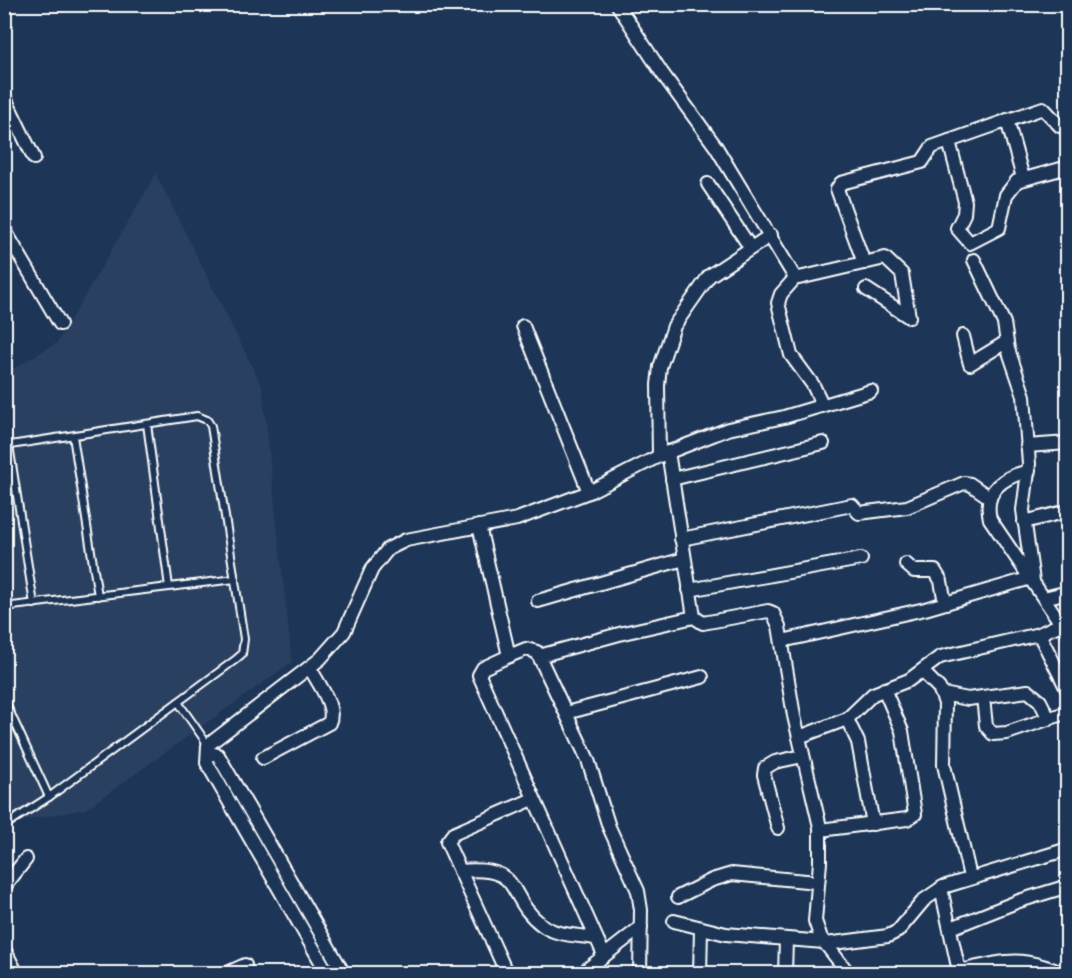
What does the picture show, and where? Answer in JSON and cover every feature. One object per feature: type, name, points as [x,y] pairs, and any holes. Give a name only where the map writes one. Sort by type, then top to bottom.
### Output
[{"type":"street","points":[[617,4],[662,73],[716,147],[796,277]]},
{"type":"street","points":[[4,96],[34,158]]},
{"type":"street","points":[[864,263],[837,189],[838,185],[922,162],[930,149],[1045,108],[1060,126],[1068,129]]},
{"type":"street","points":[[1008,120],[1023,178]]},
{"type":"street","points":[[949,141],[965,202],[964,213],[957,228],[970,243],[999,228],[1006,195],[1011,187],[1023,178],[1068,167]]},
{"type":"street","points":[[708,184],[750,247]]},
{"type":"street","points":[[4,229],[60,324]]},
{"type":"street","points":[[771,235],[710,276],[674,326],[660,367],[658,385],[663,454],[672,479],[694,617],[703,623],[768,611],[776,618],[820,830],[815,921],[825,943],[849,974]]},
{"type":"street","points":[[822,404],[813,385],[791,355],[778,303],[780,294],[796,277],[885,258],[902,274],[909,317],[866,289]]},
{"type":"street","points":[[974,260],[1004,323],[1006,342],[1024,396],[1029,471],[1024,522],[1032,580]]},
{"type":"street","points":[[522,326],[588,492]]},
{"type":"street","points":[[963,336],[970,364],[1006,342]]},
{"type":"street","points":[[328,974],[207,763],[209,749],[310,668],[344,632],[372,569],[388,549],[406,540],[518,519],[588,492],[663,454],[728,429],[784,417],[871,391]]},
{"type":"street","points":[[672,479],[823,443]]},
{"type":"street","points":[[1027,446],[1068,443]]},
{"type":"street","points":[[799,737],[847,719],[867,698],[909,680],[933,661],[947,654],[1064,629],[995,529],[988,512],[989,497],[1005,479],[1029,471]]},
{"type":"street","points":[[681,539],[852,505],[859,513],[900,509],[963,483],[970,484],[989,497]]},
{"type":"street","points":[[1024,522],[1068,511]]},
{"type":"street","points":[[479,526],[508,656]]},
{"type":"street","points":[[538,601],[684,559]]},
{"type":"street","points":[[689,590],[861,559]]},
{"type":"street","points":[[906,564],[914,571],[935,571],[945,603]]},
{"type":"street","points":[[782,641],[1032,580]]},
{"type":"street","points":[[1044,598],[1068,592]]},
{"type":"street","points":[[539,656],[623,633],[694,617]]},
{"type":"street","points":[[1039,634],[1068,691]]},
{"type":"street","points":[[604,955],[480,675],[483,668],[508,656],[531,649],[539,656],[588,760],[617,848],[638,891],[641,927],[640,974]]},
{"type":"street","points":[[263,758],[329,723],[332,717],[330,706],[310,668]]},
{"type":"street","points":[[922,672],[942,694],[945,718],[944,765],[970,877]]},
{"type":"street","points":[[566,713],[702,677]]},
{"type":"street","points":[[820,830],[907,819],[915,814],[902,731],[884,689]]},
{"type":"street","points":[[942,694],[968,699],[1028,691],[1040,701],[1048,719]]},
{"type":"street","points":[[984,697],[986,726],[993,734],[1007,733],[1068,712]]},
{"type":"street","points":[[847,719],[858,742],[873,824]]},
{"type":"street","points":[[209,749],[218,755],[344,974]]},
{"type":"street","points":[[778,828],[764,775],[765,768],[774,762],[803,756]]},
{"type":"street","points":[[507,974],[448,846],[450,836],[533,799]]},
{"type":"street","points":[[674,921],[701,929],[743,936],[825,943],[894,933],[924,900],[941,888],[970,877],[1068,849]]},
{"type":"street","points":[[4,887],[26,859]]},
{"type":"street","points":[[460,871],[482,869],[498,873],[507,880],[542,925],[560,933],[596,938]]},
{"type":"street","points":[[678,897],[712,880],[732,874],[817,882]]},
{"type":"street","points":[[951,928],[1019,901],[1068,886]]},
{"type":"street","points":[[941,888],[951,928],[956,964],[961,969],[1019,960],[1039,963],[1064,974]]},
{"type":"street","points":[[581,974],[641,927]]},
{"type":"street","points":[[700,974],[701,929]]},
{"type":"street","points":[[785,974],[786,940]]},
{"type":"street","points":[[4,949],[17,974]]},
{"type":"street","points":[[225,974],[245,965]]},
{"type":"lane","points":[[4,826],[49,797],[242,654],[244,639],[211,426],[207,420],[197,416],[7,445],[33,604]]},
{"type":"lane","points":[[147,424],[169,587]]},
{"type":"lane","points":[[73,436],[98,596]]},
{"type":"lane","points":[[4,607],[235,579]]},
{"type":"lane","points":[[4,699],[49,797]]},
{"type":"lane","points":[[178,702],[209,749]]},
{"type":"shaded area","points":[[156,174],[262,386],[292,662],[86,809],[5,824],[4,374],[57,343]]}]
